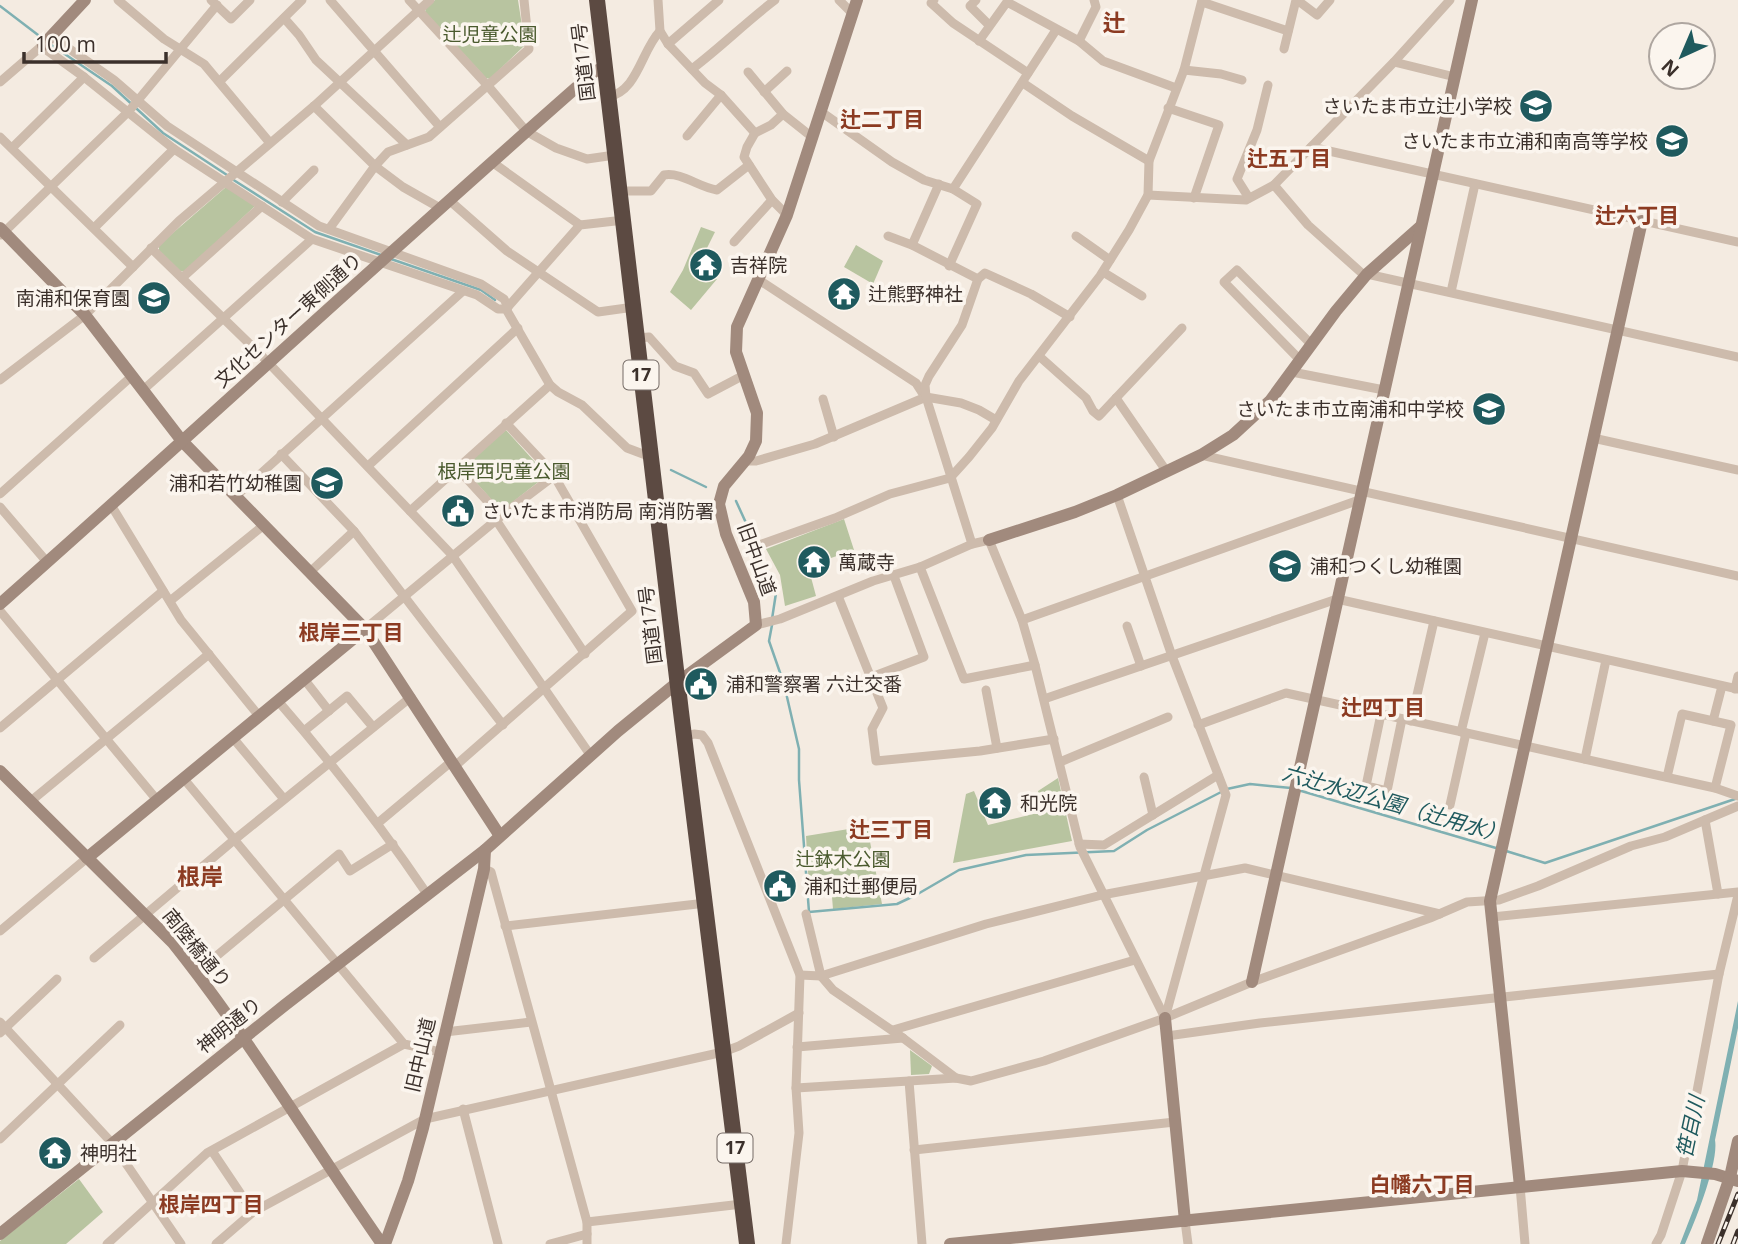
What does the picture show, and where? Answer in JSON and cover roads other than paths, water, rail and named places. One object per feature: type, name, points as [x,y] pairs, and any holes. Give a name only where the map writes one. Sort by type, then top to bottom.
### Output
[{"type":"highway","name":"国道17号","points":[[597,0],[747,1244]]},
{"type":"street","points":[[0,82],[46,42],[85,0]]},
{"type":"street","points":[[118,0],[180,51],[204,64],[270,143]]},
{"type":"street","points":[[250,0],[231,19],[214,3],[180,51],[134,106],[1,232],[85,315],[183,441],[365,629],[500,836]]},
{"type":"street","points":[[220,80],[302,0]]},
{"type":"street","points":[[330,0],[440,127]]},
{"type":"street","points":[[409,0],[526,131],[556,148],[587,159],[615,155]]},
{"type":"street","points":[[0,380],[85,315],[179,220],[314,106],[430,0]]},
{"type":"street","points":[[330,229],[388,152],[429,136],[529,49],[524,0]]},
{"type":"street","points":[[657,0],[660,31],[668,44],[721,95],[755,133]]},
{"type":"street","points":[[668,44],[719,0]]},
{"type":"street","points":[[692,69],[775,0]]},
{"type":"street","points":[[839,0],[853,14]]},
{"type":"street","name":"旧中山道","points":[[384,1244],[408,1181],[425,1119],[484,869],[485,850],[678,682],[756,625],[754,602],[726,534],[719,504],[724,486],[745,461],[757,441],[758,422],[753,397],[736,352],[737,327],[787,215],[857,0]]},
{"type":"street","points":[[934,0],[932,3],[953,23],[1028,74]]},
{"type":"street","points":[[976,0],[970,6],[989,25]]},
{"type":"street","points":[[1079,41],[1096,7],[1094,0]]},
{"type":"street","points":[[1284,49],[1297,0],[1317,15],[1330,0]]},
{"type":"street","points":[[1148,195],[1245,200],[1274,184],[1394,62],[1450,0]]},
{"type":"street","points":[[1252,982],[1472,0]]},
{"type":"street","points":[[759,545],[835,518],[866,502],[950,478],[969,457],[996,420],[1019,381],[1103,272],[1148,195],[1149,161],[1184,70],[1202,1],[1289,31]]},
{"type":"street","points":[[979,41],[1007,2],[1079,41],[1103,61],[1175,88]]},
{"type":"street","points":[[284,18],[316,60],[407,145]]},
{"type":"street","points":[[953,189],[1056,30]]},
{"type":"street","points":[[608,97],[621,93],[636,74],[660,31]]},
{"type":"street","points":[[46,42],[84,77],[167,126],[231,177],[262,206],[312,239],[481,284],[504,299],[550,385],[582,405],[627,448],[652,457]]},
{"type":"street","points":[[46,42],[114,80],[174,149],[282,202],[318,226],[477,295],[498,309],[507,308],[580,225],[624,220]]},
{"type":"street","points":[[1394,62],[1455,77]]},
{"type":"street","name":"文化センター東側通り","points":[[0,604],[526,131],[594,72],[604,67]]},
{"type":"street","points":[[1184,70],[1221,74],[1242,80]]},
{"type":"street","points":[[764,92],[786,71]]},
{"type":"street","points":[[748,72],[783,114],[812,137]]},
{"type":"street","points":[[12,148],[84,77]]},
{"type":"street","points":[[1023,83],[1072,116],[1149,161]]},
{"type":"street","points":[[1249,198],[1237,179],[1257,130],[1268,85]]},
{"type":"street","points":[[687,136],[721,95]]},
{"type":"street","points":[[314,106],[376,166],[403,187],[445,204],[507,251],[598,312],[634,307]]},
{"type":"street","points":[[1168,108],[1219,125],[1194,198]]},
{"type":"street","points":[[820,111],[892,162],[924,180],[953,189],[977,204],[949,266]]},
{"type":"street","points":[[783,114],[771,125],[755,133],[744,158],[772,200],[787,215]]},
{"type":"street","points":[[0,137],[133,267]]},
{"type":"street","points":[[1311,147],[1738,242]]},
{"type":"street","points":[[94,228],[174,149]]},
{"type":"street","points":[[492,162],[580,225]]},
{"type":"street","points":[[620,191],[651,191],[664,175],[674,173],[703,188],[717,190],[749,165]]},
{"type":"street","points":[[282,202],[314,170]]},
{"type":"street","points":[[912,245],[939,184]]},
{"type":"street","points":[[1274,184],[1308,225],[1366,275],[1738,357]]},
{"type":"street","points":[[1451,292],[1475,184]]},
{"type":"street","points":[[734,242],[772,200]]},
{"type":"street","points":[[182,278],[262,206]]},
{"type":"street","points":[[1525,1244],[1490,901],[1642,221]]},
{"type":"street","points":[[756,625],[780,619],[873,581],[920,567],[972,544],[1075,512],[1201,455],[1233,435],[1270,401],[1366,275],[1420,227]]},
{"type":"street","points":[[888,236],[912,245],[978,279]]},
{"type":"street","points":[[1076,236],[1110,260]]},
{"type":"street","points":[[144,390],[312,239]]},
{"type":"street","points":[[151,248],[270,364],[452,555],[591,756]]},
{"type":"street","points":[[1300,360],[1224,282],[1237,270],[1312,345]]},
{"type":"street","points":[[1103,272],[1142,296]]},
{"type":"street","points":[[972,544],[926,397],[925,385],[962,325],[978,279],[985,273],[1070,317]]},
{"type":"street","points":[[759,280],[916,383],[926,397]]},
{"type":"street","points":[[236,496],[463,290]]},
{"type":"street","points":[[368,466],[518,328]]},
{"type":"street","points":[[1039,356],[1086,398],[1099,416],[1182,328]]},
{"type":"street","points":[[637,338],[649,337],[675,366],[694,373],[708,394],[744,374]]},
{"type":"street","points":[[1292,372],[1384,390]]},
{"type":"street","points":[[0,494],[132,376]]},
{"type":"street","points":[[410,511],[550,385]]},
{"type":"street","points":[[745,461],[757,461],[834,437],[926,397],[961,403],[996,420]]},
{"type":"street","points":[[1116,398],[1167,472]]},
{"type":"street","points":[[823,399],[834,437]]},
{"type":"street","points":[[378,822],[502,725],[632,611],[554,477],[506,423]]},
{"type":"street","points":[[1593,438],[1738,470]]},
{"type":"street","points":[[281,454],[354,531],[502,725]]},
{"type":"street","points":[[1201,455],[1360,496],[1738,576]]},
{"type":"street","points":[[456,467],[498,518],[585,654]]},
{"type":"street","points":[[0,930],[452,555],[554,477]]},
{"type":"street","points":[[1117,495],[1172,656],[1226,795],[1165,1018]]},
{"type":"street","points":[[1022,621],[1147,578],[1360,496]]},
{"type":"street","points":[[111,505],[181,620],[259,716]]},
{"type":"street","points":[[0,507],[47,562]]},
{"type":"street","points":[[170,601],[264,525]]},
{"type":"street","points":[[310,572],[354,531]]},
{"type":"street","points":[[989,540],[1022,621],[1079,844],[1165,1018],[1188,1244]]},
{"type":"street","points":[[920,567],[964,678],[1035,665]]},
{"type":"street","points":[[869,678],[924,657],[894,576]]},
{"type":"street","points":[[0,728],[163,590]]},
{"type":"street","points":[[838,596],[883,708],[872,729],[876,761],[1054,739]]},
{"type":"street","points":[[1044,699],[1338,599],[1737,689],[1738,676]]},
{"type":"street","points":[[0,611],[157,800]]},
{"type":"street","points":[[1381,714],[1366,786],[1387,791],[1434,621]]},
{"type":"street","points":[[1127,626],[1141,666]]},
{"type":"street","points":[[1450,805],[1485,632]]},
{"type":"street","points":[[31,802],[209,654]]},
{"type":"street","points":[[1585,759],[1606,660]]},
{"type":"street","points":[[304,680],[329,711]]},
{"type":"street","points":[[1713,721],[1722,686]]},
{"type":"street","points":[[986,690],[997,748]]},
{"type":"street","points":[[1198,725],[1286,693],[1667,777],[1738,796]]},
{"type":"street","points":[[304,730],[347,696],[373,727]]},
{"type":"street","points":[[94,958],[234,840],[411,697]]},
{"type":"street","points":[[278,701],[331,761],[378,822],[427,894]]},
{"type":"street","points":[[1667,777],[1682,714],[1731,725],[1715,788]]},
{"type":"street","points":[[1060,762],[1168,717]]},
{"type":"street","points":[[684,737],[702,735],[708,743],[800,975],[796,1088],[799,1133],[786,1244]]},
{"type":"street","points":[[233,738],[284,799]]},
{"type":"street","name":"南陸橋通り","points":[[0,771],[173,943],[196,972],[384,1244]]},
{"type":"street","points":[[1079,844],[1104,845],[1218,775]]},
{"type":"street","points":[[1144,777],[1153,815]]},
{"type":"street","points":[[184,779],[404,1044],[439,1052]]},
{"type":"street","points":[[796,1088],[956,1078],[971,1081],[1044,1060],[1165,1018],[1252,982],[1467,902],[1499,900],[1538,886],[1631,846],[1665,837],[1738,806]]},
{"type":"street","points":[[1705,820],[1718,894]]},
{"type":"street","points":[[196,972],[340,855],[350,871],[393,844]]},
{"type":"street","name":"神明通り","points":[[0,1234],[336,965],[485,850]]},
{"type":"street","points":[[800,975],[821,976],[986,924],[1102,895],[1245,868],[1440,914]]},
{"type":"street","points":[[484,869],[491,872],[587,1222],[587,1239],[554,1243]]},
{"type":"street","points":[[1492,917],[1738,894],[1720,974],[1686,1171],[1656,1244]]},
{"type":"street","points":[[505,926],[706,903]]},
{"type":"street","points":[[806,914],[821,976],[833,990],[893,1030],[956,1078]]},
{"type":"street","points":[[893,1030],[1135,960]]},
{"type":"street","points":[[1167,1036],[1260,1023],[1720,974]]},
{"type":"street","points":[[57,979],[2,1028],[113,1143],[181,1244]]},
{"type":"street","points":[[216,1244],[253,1212],[425,1119],[723,1052],[799,1013]]},
{"type":"street","points":[[445,1032],[531,1022]]},
{"type":"street","points":[[0,1139],[120,1026]]},
{"type":"street","points":[[797,1047],[903,1038]]},
{"type":"street","points":[[107,1244],[212,1151],[404,1044]]},
{"type":"street","points":[[909,1080],[922,1244]]},
{"type":"street","points":[[463,1109],[498,1244]]},
{"type":"street","points":[[914,1150],[1175,1122]]},
{"type":"street","points":[[1707,1244],[1731,1178],[1738,1141]]},
{"type":"street","points":[[212,1151],[253,1212]]},
{"type":"street","points":[[950,1244],[1686,1171],[1731,1178]]},
{"type":"street","points":[[587,1222],[741,1203]]},
{"type":"water","name":"笹目川","points":[[1738,1001],[1738,1028],[1713,1162],[1694,1222],[1685,1244],[1680,1244],[1697,1200]]},
{"type":"waterway","name":"六辻水辺公園（辻用水）","points":[[0,6],[42,38]]},
{"type":"waterway","name":"六辻水辺公園（辻用水）","points":[[50,44],[112,86],[163,133],[227,175]]},
{"type":"waterway","name":"六辻水辺公園（辻用水）","points":[[232,179],[315,232],[381,255]]},
{"type":"waterway","name":"六辻水辺公園（辻用水）","points":[[391,259],[481,290],[495,300]]},
{"type":"waterway","name":"六辻水辺公園（辻用水）","points":[[671,470],[706,487]]},
{"type":"waterway","name":"六辻水辺公園（辻用水）","points":[[736,501],[776,593],[772,619]]},
{"type":"waterway","name":"六辻水辺公園（辻用水）","points":[[772,625],[769,641],[784,684],[799,749],[809,912],[897,904],[959,870],[1026,855],[1114,851],[1147,830],[1227,789],[1250,784],[1291,788]]},
{"type":"waterway","name":"六辻水辺公園（辻用水）","points":[[1298,790],[1496,848]]},
{"type":"waterway","name":"六辻水辺公園（辻用水）","points":[[1506,851],[1545,863],[1735,799]]},
{"type":"railway","points":[[1718,1244],[1738,1194]]},
{"type":"railway","points":[[1733,1244],[1738,1231]]},
{"type":"place","name":"さいたま市立辻小学校","points":[[1536,106]]},
{"type":"place","name":"さいたま市立浦和南高等学校","points":[[1672,141]]},
{"type":"place","name":"吉祥院","points":[[706,265]]},
{"type":"place","name":"辻熊野神社","points":[[844,294]]},
{"type":"place","name":"南浦和保育園","points":[[154,298]]},
{"type":"place","name":"さいたま市立南浦和中学校","points":[[1489,409]]},
{"type":"place","name":"浦和若竹幼稚園","points":[[327,483]]},
{"type":"place","name":"さいたま市消防局 南消防署","points":[[458,511]]},
{"type":"place","name":"萬蔵寺","points":[[814,562]]},
{"type":"place","name":"浦和つくし幼稚園","points":[[1285,566]]},
{"type":"place","name":"浦和警察署 六辻交番","points":[[701,684]]},
{"type":"place","name":"和光院","points":[[995,803]]},
{"type":"place","name":"浦和辻郵便局","points":[[780,886]]},
{"type":"place","name":"神明社","points":[[55,1153]]},
{"type":"district","name":"辻","points":[[1114,23]]},
{"type":"district","name":"辻二丁目","points":[[882,120]]},
{"type":"district","name":"辻五丁目","points":[[1289,159]]},
{"type":"district","name":"辻六丁目","points":[[1637,216]]},
{"type":"district","name":"根岸三丁目","points":[[351,633]]},
{"type":"district","name":"辻四丁目","points":[[1383,708]]},
{"type":"district","name":"辻三丁目","points":[[891,830]]},
{"type":"district","name":"根岸","points":[[200,877]]},
{"type":"district","name":"白幡六丁目","points":[[1422,1185]]},
{"type":"district","name":"根岸四丁目","points":[[211,1205]]},
{"type":"park label","name":"辻児童公園","points":[[490,34]]},
{"type":"park label","name":"根岸西児童公園","points":[[504,471]]},
{"type":"park label","name":"辻鉢木公園","points":[[843,859]]}]
